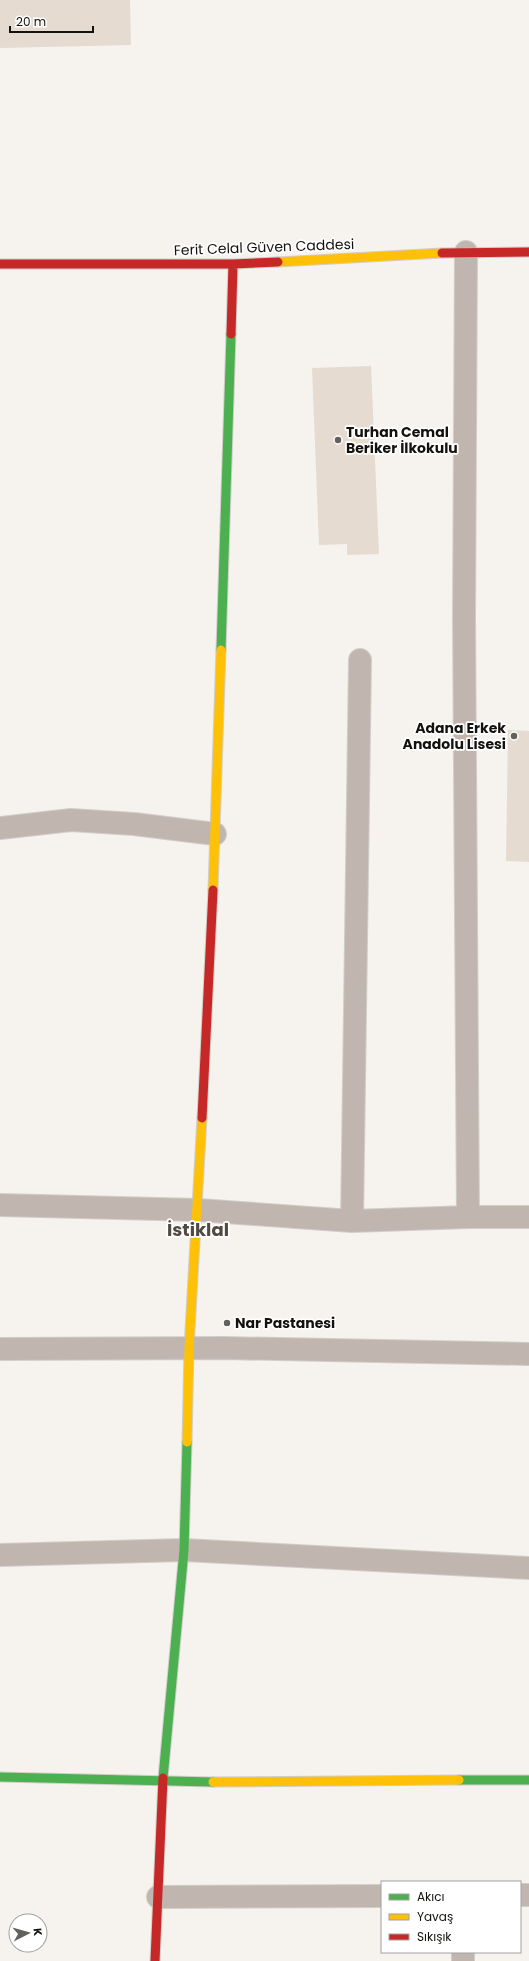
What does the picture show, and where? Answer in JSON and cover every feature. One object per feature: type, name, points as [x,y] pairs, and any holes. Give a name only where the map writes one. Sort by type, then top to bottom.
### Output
[{"type":"street","name":"Ferit Celal Güven Caddesi","points":[[0,264],[232,264],[466,252],[529,252]]},
{"type":"street","points":[[466,252],[464,618],[468,1217]]},
{"type":"street","points":[[155,1961],[163,1782],[184,1550],[189,1348],[198,1210],[215,834],[232,264]]},
{"type":"street","points":[[352,1221],[360,660]]},
{"type":"street","points":[[0,828],[71,820],[134,824],[215,834]]},
{"type":"street","points":[[0,1205],[198,1210],[352,1221],[468,1217],[529,1217]]},
{"type":"street","points":[[0,1349],[189,1348],[529,1354]]},
{"type":"street","points":[[0,1555],[184,1550],[529,1568]]},
{"type":"street","points":[[0,1777],[163,1782],[529,1780]]},
{"type":"street","points":[[158,1897],[381,1896]]},
{"type":"building","points":[[0,0],[130,0],[131,45],[0,48]]},
{"type":"building","points":[[371,366],[379,554],[347,555],[347,544],[319,545],[312,368]]},
{"type":"building","points":[[508,730],[529,731],[529,862],[506,861]]},
{"type":"traffic: fast","points":[[221,650],[231,334]]},
{"type":"traffic: fast","points":[[163,1778],[184,1550],[187,1442]]},
{"type":"traffic: fast","points":[[0,1777],[213,1782]]},
{"type":"traffic: fast","points":[[459,1780],[529,1780]]},
{"type":"traffic: slow","points":[[278,262],[442,253]]},
{"type":"traffic: slow","points":[[213,890],[221,650]]},
{"type":"traffic: slow","points":[[187,1442],[189,1348],[202,1118]]},
{"type":"traffic: slow","points":[[213,1782],[459,1780]]},
{"type":"traffic: jam","points":[[442,253],[529,252]]},
{"type":"traffic: jam","points":[[0,264],[233,264],[278,262]]},
{"type":"traffic: jam","points":[[231,334],[233,264]]},
{"type":"traffic: jam","points":[[202,1118],[213,890]]},
{"type":"traffic: jam","points":[[155,1961],[163,1778]]},
{"type":"place","name":"Turhan Cemal Beriker İlkokulu","points":[[338,440]]},
{"type":"place","name":"Adana Erkek Anadolu Lisesi","points":[[514,736]]},
{"type":"place","name":"Nar Pastanesi","points":[[227,1323]]},
{"type":"district","name":"İstiklal","points":[[198,1229]]}]
